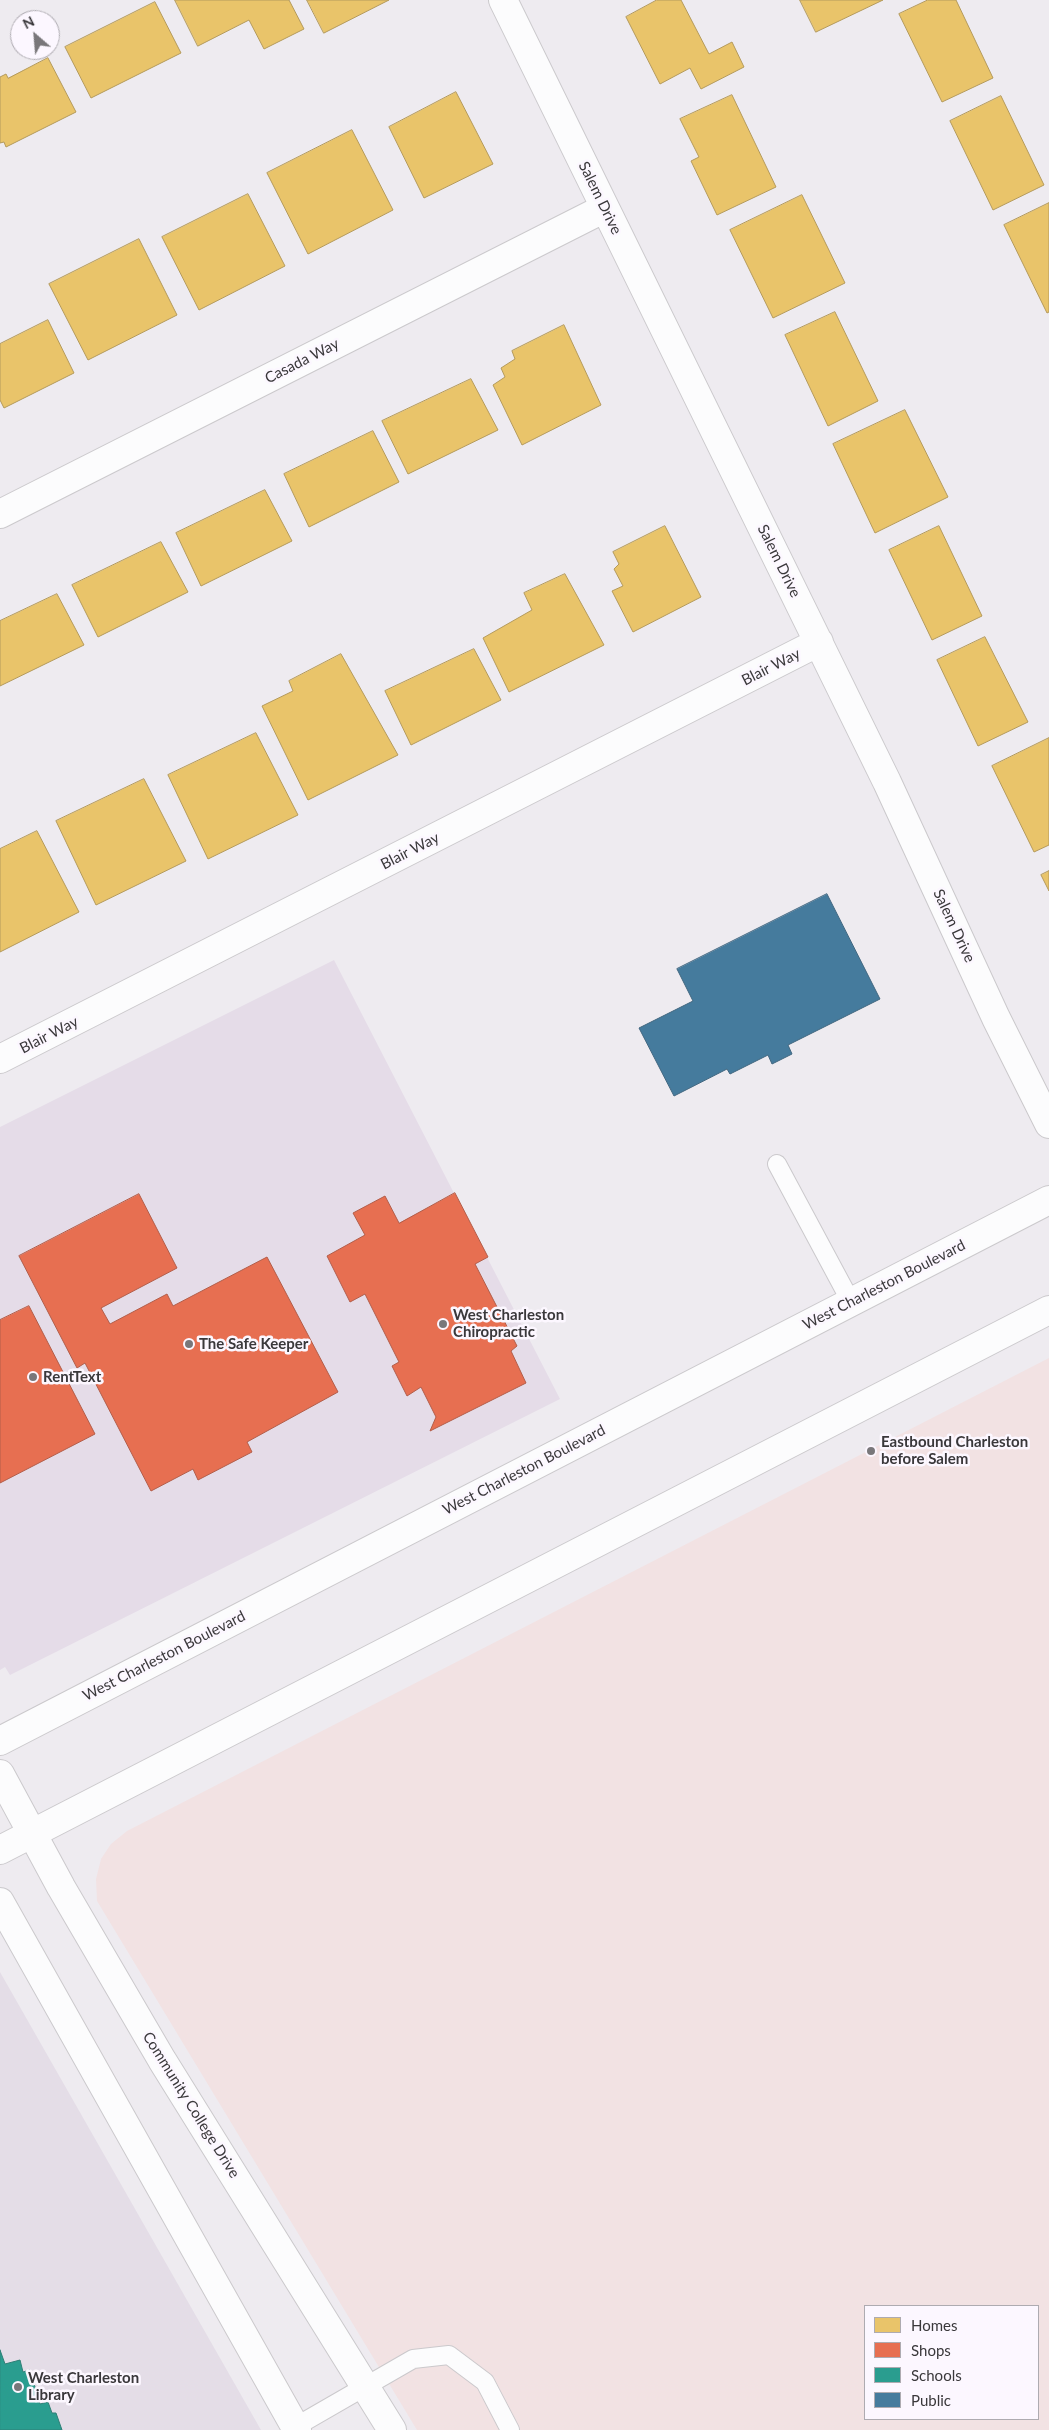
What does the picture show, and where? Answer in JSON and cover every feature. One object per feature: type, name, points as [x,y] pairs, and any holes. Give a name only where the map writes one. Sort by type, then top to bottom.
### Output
[{"type":"street","name":"Salem Drive","points":[[503,0],[888,782],[996,1018],[1049,1124]]},
{"type":"street","name":"Casada Way","points":[[0,514],[605,208]]},
{"type":"street","name":"Blair Way","points":[[0,1059],[819,642]]},
{"type":"street","name":"West Charleston Boulevard","points":[[0,1741],[1049,1200]]},
{"type":"street","points":[[0,1850],[1049,1310]]},
{"type":"street","name":"Community College Drive","points":[[0,1774],[32,1834],[162,2060],[392,2430]]},
{"type":"street","points":[[0,1902],[296,2429]]},
{"type":"lane","points":[[777,1164],[851,1302]]},
{"type":"lane","points":[[296,2429],[413,2359],[449,2355],[485,2382],[510,2430]]},
{"type":"shaded area","points":[[334,960],[560,1399],[10,1675],[5,1667],[0,1670],[0,1127]]},
{"type":"shaded area","points":[[1049,1358],[1049,2430],[417,2430],[97,1901],[96,1879],[101,1859],[111,1844],[127,1831]]},
{"type":"shaded area","points":[[0,1972],[261,2430],[0,2430]]},
{"type":"building: Homes","points":[[175,0],[289,0],[304,29],[264,49],[249,20],[198,46]]},
{"type":"building: Homes","points":[[307,0],[389,0],[324,33]]},
{"type":"building: Homes","points":[[657,0],[681,0],[709,54],[732,42],[744,67],[701,89],[690,68],[660,84],[626,17]]},
{"type":"building: Homes","points":[[800,0],[883,0],[816,32]]},
{"type":"building: Homes","points":[[928,0],[956,0],[993,78],[942,102],[899,14]]},
{"type":"building: Homes","points":[[155,2],[181,53],[91,98],[65,47]]},
{"type":"building: Homes","points":[[44,60],[49,60],[76,112],[6,147],[4,142],[0,143],[0,77],[6,74],[8,78]]},
{"type":"building: Homes","points":[[456,92],[493,164],[424,198],[389,127]]},
{"type":"building: Homes","points":[[732,95],[776,187],[717,215],[691,161],[699,157],[680,119]]},
{"type":"building: Homes","points":[[1001,96],[1044,185],[993,210],[950,121]]},
{"type":"building: Homes","points":[[352,130],[393,210],[308,254],[267,173]]},
{"type":"building: Homes","points":[[248,194],[285,266],[199,310],[162,237]]},
{"type":"building: Homes","points":[[802,195],[845,283],[773,318],[730,230]]},
{"type":"building: Homes","points":[[1049,203],[1049,312],[1047,313],[1004,225]]},
{"type":"building: Homes","points":[[139,239],[177,315],[88,360],[49,284]]},
{"type":"building: Homes","points":[[835,312],[878,401],[828,426],[785,335]]},
{"type":"building: Homes","points":[[48,320],[74,373],[4,408],[0,400],[0,344]]},
{"type":"building: Homes","points":[[564,325],[601,405],[522,445],[493,385],[505,377],[501,368],[515,359],[512,351]]},
{"type":"building: Homes","points":[[471,379],[498,430],[408,474],[382,421]]},
{"type":"building: Homes","points":[[905,410],[948,497],[875,533],[833,444]]},
{"type":"building: Homes","points":[[373,431],[399,482],[309,527],[284,474]]},
{"type":"building: Homes","points":[[265,490],[292,541],[201,586],[176,533]]},
{"type":"building: Homes","points":[[665,526],[701,597],[633,632],[612,591],[623,586],[614,569],[619,564],[613,552]]},
{"type":"building: Homes","points":[[939,526],[982,616],[932,640],[889,550]]},
{"type":"building: Homes","points":[[161,542],[188,592],[98,637],[72,585]]},
{"type":"building: Homes","points":[[565,574],[604,645],[509,692],[483,638],[532,610],[524,593]]},
{"type":"building: Homes","points":[[57,594],[84,645],[0,686],[0,621]]},
{"type":"building: Homes","points":[[985,637],[1028,722],[978,746],[937,660]]},
{"type":"building: Homes","points":[[474,649],[501,700],[411,745],[385,691]]},
{"type":"building: Homes","points":[[341,654],[398,755],[308,800],[262,706],[293,691],[289,681]]},
{"type":"building: Homes","points":[[256,733],[298,815],[208,859],[168,775]]},
{"type":"building: Homes","points":[[1049,738],[1049,845],[1034,852],[992,766]]},
{"type":"building: Homes","points":[[144,779],[186,861],[96,905],[56,821]]},
{"type":"building: Homes","points":[[37,831],[79,912],[0,952],[0,849]]},
{"type":"building: Homes","points":[[1049,871],[1049,891],[1041,875]]},
{"type":"building: Shops","name":"West Charleston Chiropractic","points":[[455,1193],[488,1257],[475,1264],[517,1346],[511,1351],[526,1383],[430,1431],[436,1417],[421,1387],[407,1396],[392,1366],[399,1362],[365,1294],[350,1302],[327,1256],[365,1235],[353,1213],[385,1196],[399,1223]]},
{"type":"building: Shops","name":"The Safe Keeper","points":[[139,1194],[177,1268],[101,1308],[110,1324],[167,1294],[173,1306],[267,1257],[338,1392],[247,1442],[252,1452],[198,1480],[193,1469],[151,1491],[85,1363],[77,1368],[19,1256]]},
{"type":"building: Shops","name":"RentText","points":[[29,1306],[95,1434],[0,1483],[0,1320]]},
{"type":"building: Schools","name":"West Charleston Library","points":[[0,2350],[5,2364],[20,2360],[23,2372],[30,2370],[40,2404],[48,2402],[52,2413],[56,2413],[62,2430],[0,2430]]},
{"type":"building: Public","points":[[827,894],[880,999],[788,1045],[792,1054],[772,1064],[768,1055],[730,1074],[727,1069],[674,1096],[639,1028],[693,1001],[677,969]]},
{"type":"place","name":"West Charleston Chiropractic","points":[[443,1324]]},
{"type":"place","name":"The Safe Keeper","points":[[189,1344]]},
{"type":"place","name":"RentText","points":[[33,1377]]},
{"type":"place","name":"Eastbound Charleston before Salem","points":[[871,1451]]},
{"type":"place","name":"West Charleston Library","points":[[18,2387]]}]
